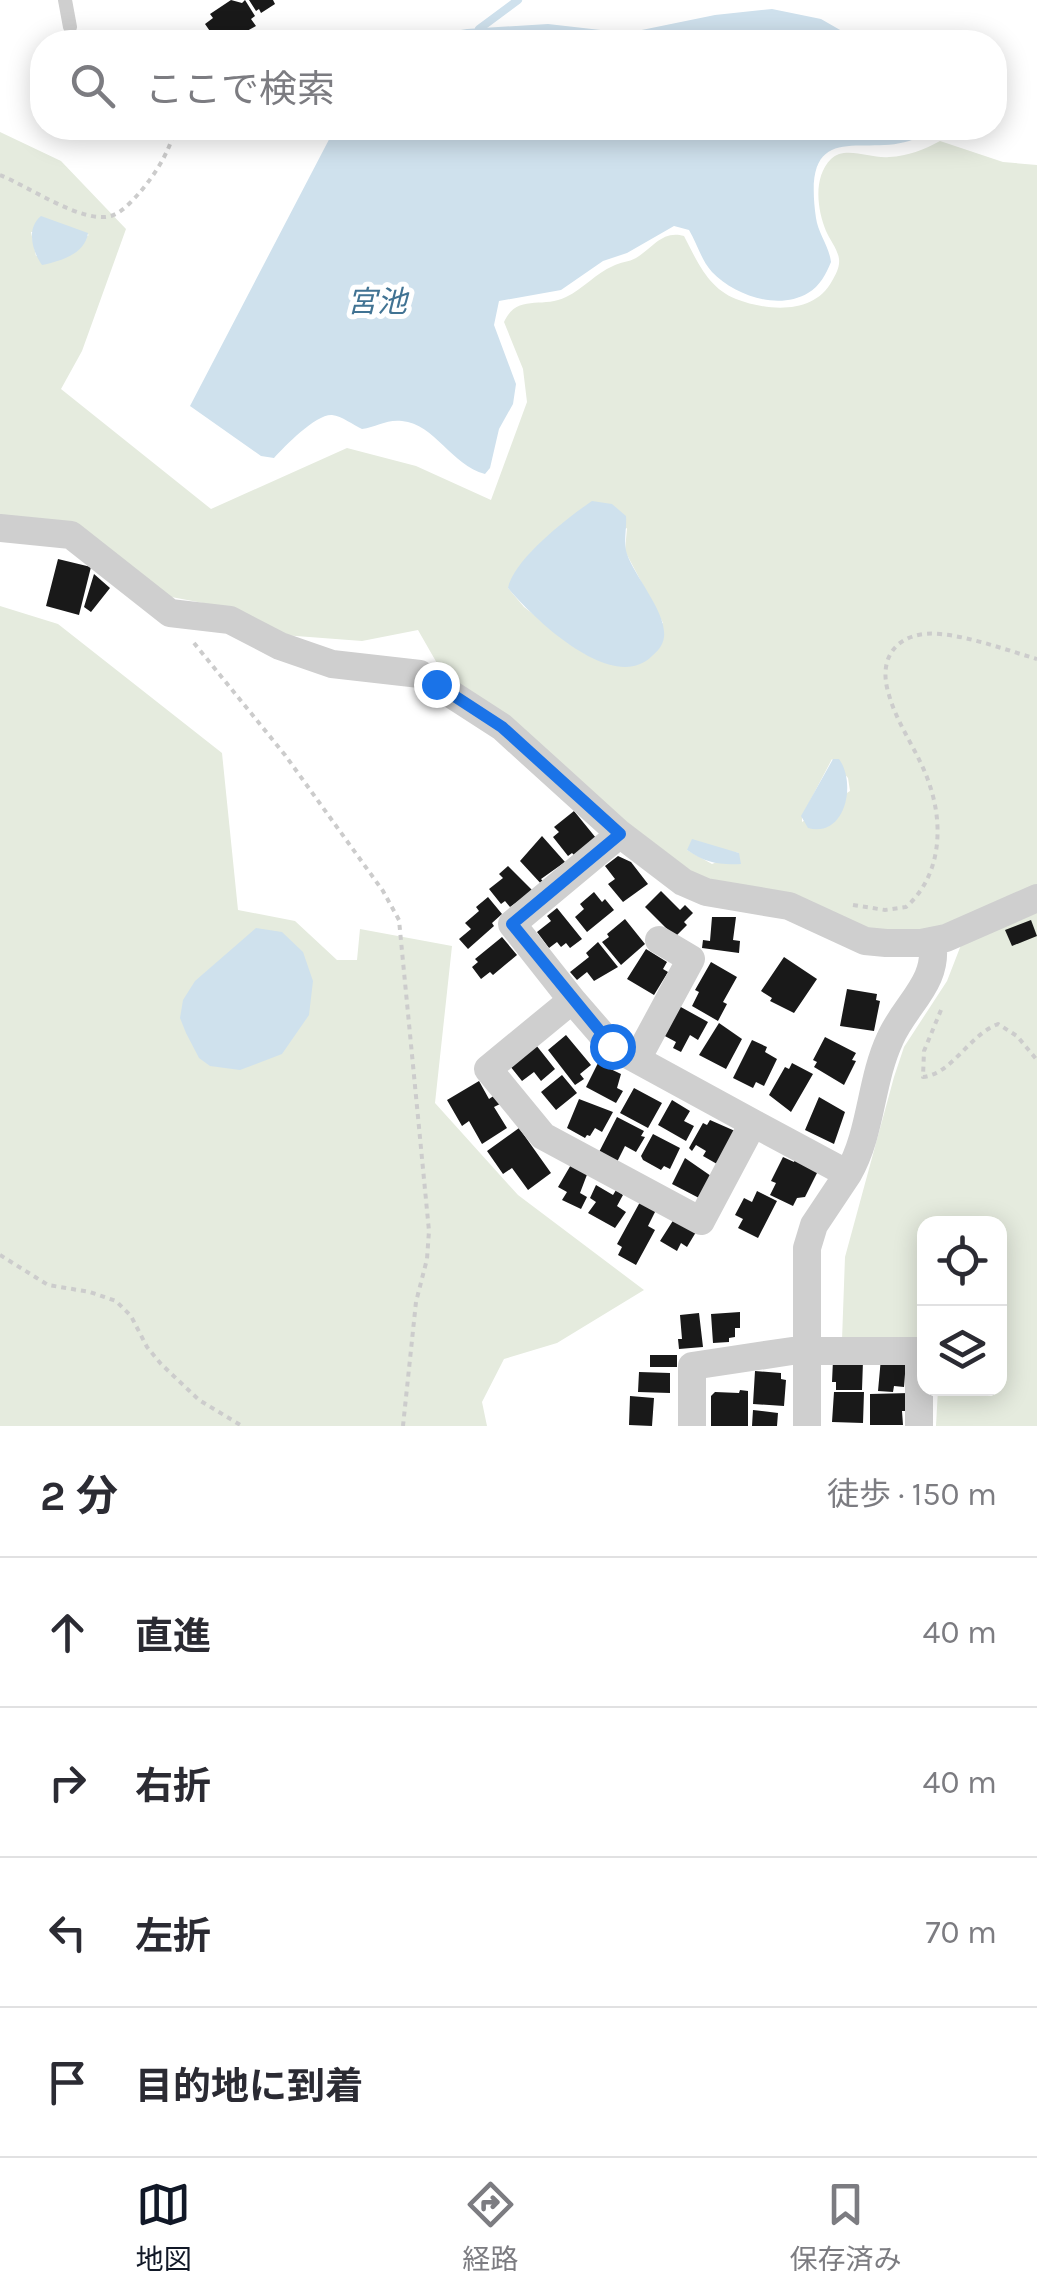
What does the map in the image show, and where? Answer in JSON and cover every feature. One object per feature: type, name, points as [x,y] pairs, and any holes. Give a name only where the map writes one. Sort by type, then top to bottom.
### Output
[{"type":"street","points":[[0,528],[71,535],[170,613],[230,620],[280,646],[332,664],[420,674],[502,727],[620,834],[683,882],[706,892],[789,906],[865,941],[932,942],[1037,898]]},
{"type":"street","points":[[620,834],[512,924],[612,1046],[848,1174]]},
{"type":"street","points":[[637,1060],[690,960],[659,940]]},
{"type":"street","points":[[807,1426],[807,1248],[814,1226],[860,1149],[888,1040],[931,974],[935,959],[932,942]]},
{"type":"street","points":[[572,1000],[488,1069],[542,1136],[701,1221],[753,1123]]},
{"type":"street","points":[[692,1426],[692,1366],[808,1351],[919,1351],[919,1426]]},
{"type":"lane","points":[[65,0],[70,27]]},
{"type":"path","points":[[0,176],[90,216],[108,217],[134,198],[153,176],[172,140]]},
{"type":"path","points":[[170,613],[285,756],[400,920],[429,1231],[427,1259],[416,1302],[402,1426]]},
{"type":"path","points":[[838,900],[872,909],[906,907],[929,880],[934,864],[936,821],[931,788],[894,709],[885,678],[896,645],[910,636],[938,634],[1037,659]]},
{"type":"path","points":[[945,999],[924,1051],[923,1076],[941,1070],[984,1029],[998,1024],[1016,1036],[1037,1060]]},
{"type":"path","points":[[0,1254],[48,1285],[116,1301],[131,1316],[161,1364],[198,1400],[242,1426]]},
{"type":"shaded area","points":[[0,132],[61,161],[126,229],[82,351],[61,389],[211,509],[347,448],[416,466],[491,500],[527,402],[523,369],[504,322],[516,308],[566,297],[607,269],[676,235],[684,236],[704,273],[726,294],[775,308],[802,305],[824,292],[838,268],[838,256],[823,222],[818,193],[825,166],[837,155],[896,156],[940,141],[1003,162],[1037,165],[1037,885],[945,930],[864,933],[710,884],[674,866],[446,679],[418,630],[362,641],[283,635],[224,607],[161,595],[0,515]],"holes":[[[81,231],[89,235],[36,256],[31,232]],[[627,528],[625,551],[663,623],[585,654],[524,607],[508,588]],[[832,759],[848,778],[850,791],[802,822]],[[714,848],[739,853],[712,864],[687,850]]]},
{"type":"shaded area","points":[[0,606],[58,624],[222,753],[238,910],[295,921],[337,960],[357,960],[360,929],[452,946],[435,1103],[518,1195],[644,1290],[557,1343],[504,1359],[482,1402],[487,1426],[0,1426]]},
{"type":"shaded area","points":[[1037,908],[1037,1426],[936,1426],[938,1396],[1007,1396],[1007,1216],[917,1216],[917,1340],[842,1340],[845,1257],[894,1077],[904,1047],[947,981],[961,945]]},
{"type":"water","points":[[772,9],[821,19],[840,30],[642,30],[715,15]]},
{"type":"water","points":[[548,24],[601,30],[461,30],[467,29]]},
{"type":"water","name":"宮池","points":[[329,140],[912,140],[849,146],[832,150],[820,161],[814,182],[816,218],[831,262],[816,287],[796,298],[757,298],[732,288],[708,267],[689,230],[674,226],[627,253],[603,261],[561,290],[499,301],[494,325],[516,384],[513,404],[499,429],[485,474],[462,462],[424,429],[402,421],[362,429],[340,417],[325,416],[274,458],[261,456],[190,406]]},
{"type":"water","points":[[41,216],[88,233],[86,240],[64,259],[42,265],[32,240],[33,227]]},
{"type":"water","points":[[592,501],[612,504],[626,516],[627,554],[664,627],[660,648],[636,666],[596,660],[575,648],[508,588],[531,552]]},
{"type":"water","points":[[833,759],[839,759],[847,782],[844,807],[831,825],[808,828],[801,816]]},
{"type":"water","points":[[692,839],[739,853],[741,864],[700,858],[687,850]]},
{"type":"water","points":[[256,928],[282,932],[303,952],[313,981],[309,1015],[282,1054],[240,1070],[210,1066],[199,1058],[186,1033],[180,1018],[183,1000],[195,981]]},
{"type":"building","points":[[231,0],[245,0],[256,26],[249,30],[209,30],[205,24],[213,18],[210,14]]},
{"type":"building","points":[[249,0],[273,0],[275,4],[261,13]]},
{"type":"building","points":[[58,559],[91,567],[79,615],[46,606]]},
{"type":"building","points":[[94,574],[110,588],[91,612],[84,607]]},
{"type":"building","points":[[574,811],[596,838],[575,856],[568,856],[553,837],[559,832],[554,827]]},
{"type":"building","points":[[542,836],[565,862],[541,879],[544,887],[520,861]]},
{"type":"building","points":[[618,856],[631,862],[648,884],[623,902],[608,884],[615,879],[605,866]]},
{"type":"building","points":[[508,866],[533,891],[510,907],[505,901],[501,904],[489,889],[503,878],[499,874]]},
{"type":"building","points":[[661,891],[680,910],[685,905],[693,913],[675,937],[645,907]]},
{"type":"building","points":[[594,892],[614,910],[587,932],[575,917],[584,909],[580,904]]},
{"type":"building","points":[[488,897],[502,914],[468,949],[459,939],[471,929],[465,923]]},
{"type":"building","points":[[557,908],[582,939],[570,948],[557,942],[549,948],[537,932],[551,921],[547,916]]},
{"type":"building","points":[[712,917],[736,917],[733,940],[740,941],[739,953],[702,948],[703,940],[710,941]]},
{"type":"building","points":[[625,919],[645,944],[621,965],[602,942]]},
{"type":"building","points":[[1031,920],[1037,936],[1012,946],[1005,930]]},
{"type":"building","points":[[502,937],[517,955],[493,975],[490,972],[481,979],[472,967],[478,962],[475,959]]},
{"type":"building","points":[[598,942],[618,967],[594,981],[587,972],[577,980],[570,972],[589,957],[586,953]]},
{"type":"building","points":[[646,949],[667,962],[663,969],[668,972],[654,995],[627,979]]},
{"type":"building","points":[[784,957],[817,979],[794,1013],[770,1001],[772,998],[761,991]]},
{"type":"building","points":[[711,962],[737,977],[718,1021],[692,1006],[699,992],[695,990]]},
{"type":"building","points":[[847,989],[877,994],[876,1000],[880,1001],[874,1031],[840,1026]]},
{"type":"building","points":[[679,1006],[708,1022],[698,1040],[690,1035],[681,1052],[673,1048],[676,1042],[663,1035]]},
{"type":"building","points":[[719,1023],[742,1039],[726,1069],[699,1055]]},
{"type":"building","points":[[566,1035],[591,1065],[580,1074],[584,1079],[575,1085],[548,1050]]},
{"type":"building","points":[[825,1037],[856,1053],[844,1085],[814,1067],[817,1062],[813,1060]]},
{"type":"building","points":[[752,1040],[767,1047],[765,1052],[777,1059],[764,1086],[756,1082],[753,1088],[733,1078]]},
{"type":"building","points":[[536,1045],[555,1069],[541,1081],[534,1072],[522,1081],[510,1066]]},
{"type":"building","points":[[598,1063],[621,1074],[617,1088],[623,1091],[616,1103],[586,1087]]},
{"type":"building","points":[[792,1063],[813,1074],[791,1112],[769,1095],[785,1067],[789,1069]]},
{"type":"building","points":[[562,1075],[577,1093],[556,1110],[541,1092]]},
{"type":"building","points":[[479,1081],[489,1099],[495,1095],[500,1104],[494,1107],[507,1128],[482,1144],[469,1121],[462,1126],[447,1100]]},
{"type":"building","points":[[634,1088],[662,1103],[648,1128],[620,1113]]},
{"type":"building","points":[[819,1097],[845,1112],[834,1144],[805,1130]]},
{"type":"building","points":[[579,1099],[613,1112],[602,1132],[595,1128],[585,1138],[567,1128]]},
{"type":"building","points":[[672,1100],[690,1111],[684,1121],[694,1126],[686,1141],[658,1125]]},
{"type":"building","points":[[617,1117],[644,1131],[641,1136],[645,1137],[636,1152],[625,1146],[616,1164],[598,1154]]},
{"type":"building","points":[[710,1120],[735,1131],[717,1164],[703,1156],[706,1151],[696,1145],[692,1151],[689,1148],[703,1123],[707,1125]]},
{"type":"building","points":[[519,1128],[551,1173],[528,1190],[512,1168],[503,1174],[487,1151]]},
{"type":"building","points":[[653,1134],[680,1148],[670,1169],[664,1166],[661,1170],[641,1156]]},
{"type":"building","points":[[783,1157],[794,1162],[796,1157],[819,1169],[805,1197],[797,1198],[793,1206],[770,1195],[776,1183],[771,1181]]},
{"type":"building","points":[[685,1158],[711,1176],[699,1198],[672,1184]]},
{"type":"building","points":[[572,1163],[588,1172],[580,1193],[587,1197],[581,1209],[562,1200],[567,1192],[558,1187]]},
{"type":"building","points":[[596,1185],[613,1195],[616,1190],[623,1195],[617,1206],[626,1212],[615,1228],[588,1213],[596,1202],[590,1198]]},
{"type":"building","points":[[757,1191],[777,1201],[758,1238],[738,1228],[743,1219],[735,1215],[744,1198],[752,1202]]},
{"type":"building","points":[[640,1202],[656,1210],[648,1226],[655,1230],[636,1265],[618,1255],[622,1247],[617,1244]]},
{"type":"building","points":[[674,1219],[696,1232],[687,1247],[681,1243],[677,1251],[660,1241]]},
{"type":"building","points":[[740,1312],[740,1328],[735,1328],[735,1337],[729,1338],[729,1342],[713,1343],[711,1314]]},
{"type":"building","points":[[699,1313],[703,1347],[679,1349],[680,1315]]},
{"type":"building","points":[[650,1355],[677,1355],[677,1367],[650,1367]]},
{"type":"building","points":[[881,1358],[906,1361],[904,1387],[894,1386],[893,1392],[878,1391]]},
{"type":"building","points":[[833,1360],[863,1361],[862,1390],[836,1390],[836,1382],[832,1382]]},
{"type":"building","points":[[755,1371],[781,1373],[781,1379],[786,1380],[784,1406],[753,1404]]},
{"type":"building","points":[[639,1372],[670,1373],[670,1393],[638,1392]]},
{"type":"building","points":[[748,1391],[748,1426],[711,1426],[711,1396],[715,1392]]},
{"type":"building","points":[[834,1392],[864,1392],[863,1423],[832,1422]]},
{"type":"building","points":[[910,1393],[910,1411],[902,1411],[903,1425],[870,1425],[870,1394]]},
{"type":"building","points":[[630,1396],[654,1398],[652,1426],[629,1425]]},
{"type":"building","points":[[753,1410],[778,1413],[777,1426],[752,1426]]},
{"type":"waterway","points":[[479,29],[518,0]]},
{"type":"route","points":[[436,684],[516,738],[620,834],[512,924],[612,1046]]}]
